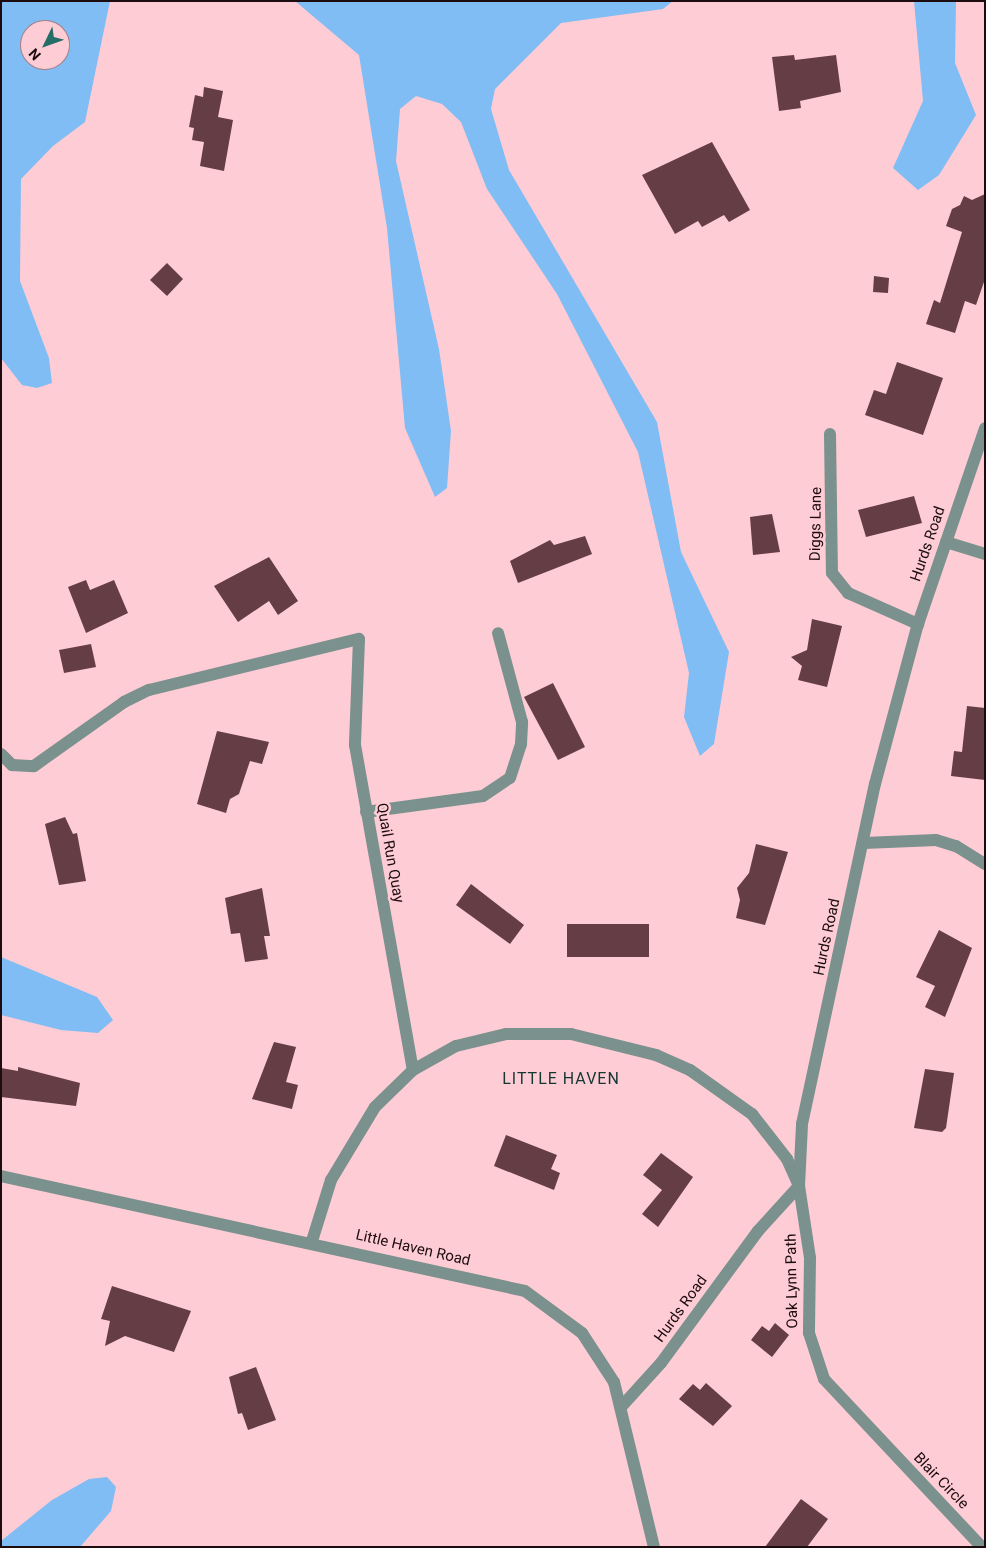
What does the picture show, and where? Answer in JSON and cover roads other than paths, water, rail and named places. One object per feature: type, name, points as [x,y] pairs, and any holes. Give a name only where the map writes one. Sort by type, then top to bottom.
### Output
[{"type":"street","name":"Hurds Road","points":[[622,1406],[661,1363],[758,1231],[799,1186],[802,1124],[864,843],[918,624],[985,428]]},
{"type":"street","name":"Diggs Lane","points":[[830,434],[832,573],[848,593],[918,624]]},
{"type":"street","points":[[946,542],[985,554]]},
{"type":"street","points":[[366,812],[483,796],[510,778],[522,744],[522,722],[498,633]]},
{"type":"street","name":"Quail Run Quay","points":[[1,754],[12,765],[34,766],[124,702],[149,690],[359,640],[355,745],[413,1070]]},
{"type":"street","points":[[864,843],[936,840],[956,846],[985,864]]},
{"type":"street","name":"Oak Lynn Path","points":[[312,1241],[331,1180],[350,1145],[375,1107],[413,1070],[456,1046],[506,1034],[571,1034],[630,1047],[690,1070],[729,1094],[769,1133],[799,1186],[809,1238],[808,1333],[814,1357],[835,1395],[877,1438]]},
{"type":"street","name":"Little Haven Road","points":[[1,1176],[312,1241],[525,1291],[582,1333],[600,1356],[622,1406],[654,1547]]},
{"type":"street","name":"Blair Circle","points":[[877,1438],[982,1547]]},
{"type":"water","points":[[1,1],[110,1],[85,122],[53,146],[21,179],[20,281],[49,358],[52,383],[37,388],[22,385],[1,358]]},
{"type":"water","points":[[295,1],[673,1],[663,9],[561,23],[495,89],[491,109],[509,170],[657,422],[681,552],[729,652],[714,744],[700,756],[684,717],[689,673],[638,452],[557,294],[487,189],[461,122],[442,104],[416,96],[400,109],[396,161],[439,349],[451,431],[447,488],[435,497],[405,428],[387,228],[359,55]]},
{"type":"water","points":[[914,1],[956,1],[955,63],[976,115],[939,175],[918,190],[893,168],[923,101]]},
{"type":"water","points":[[1,957],[97,997],[113,1020],[98,1033],[61,1030],[1,1015]]},
{"type":"water","points":[[107,1477],[116,1487],[111,1511],[80,1547],[1,1547],[1,1541],[52,1500],[89,1479]]},
{"type":"district","name":"LITTLE HAVEN","points":[[561,1079]]}]
